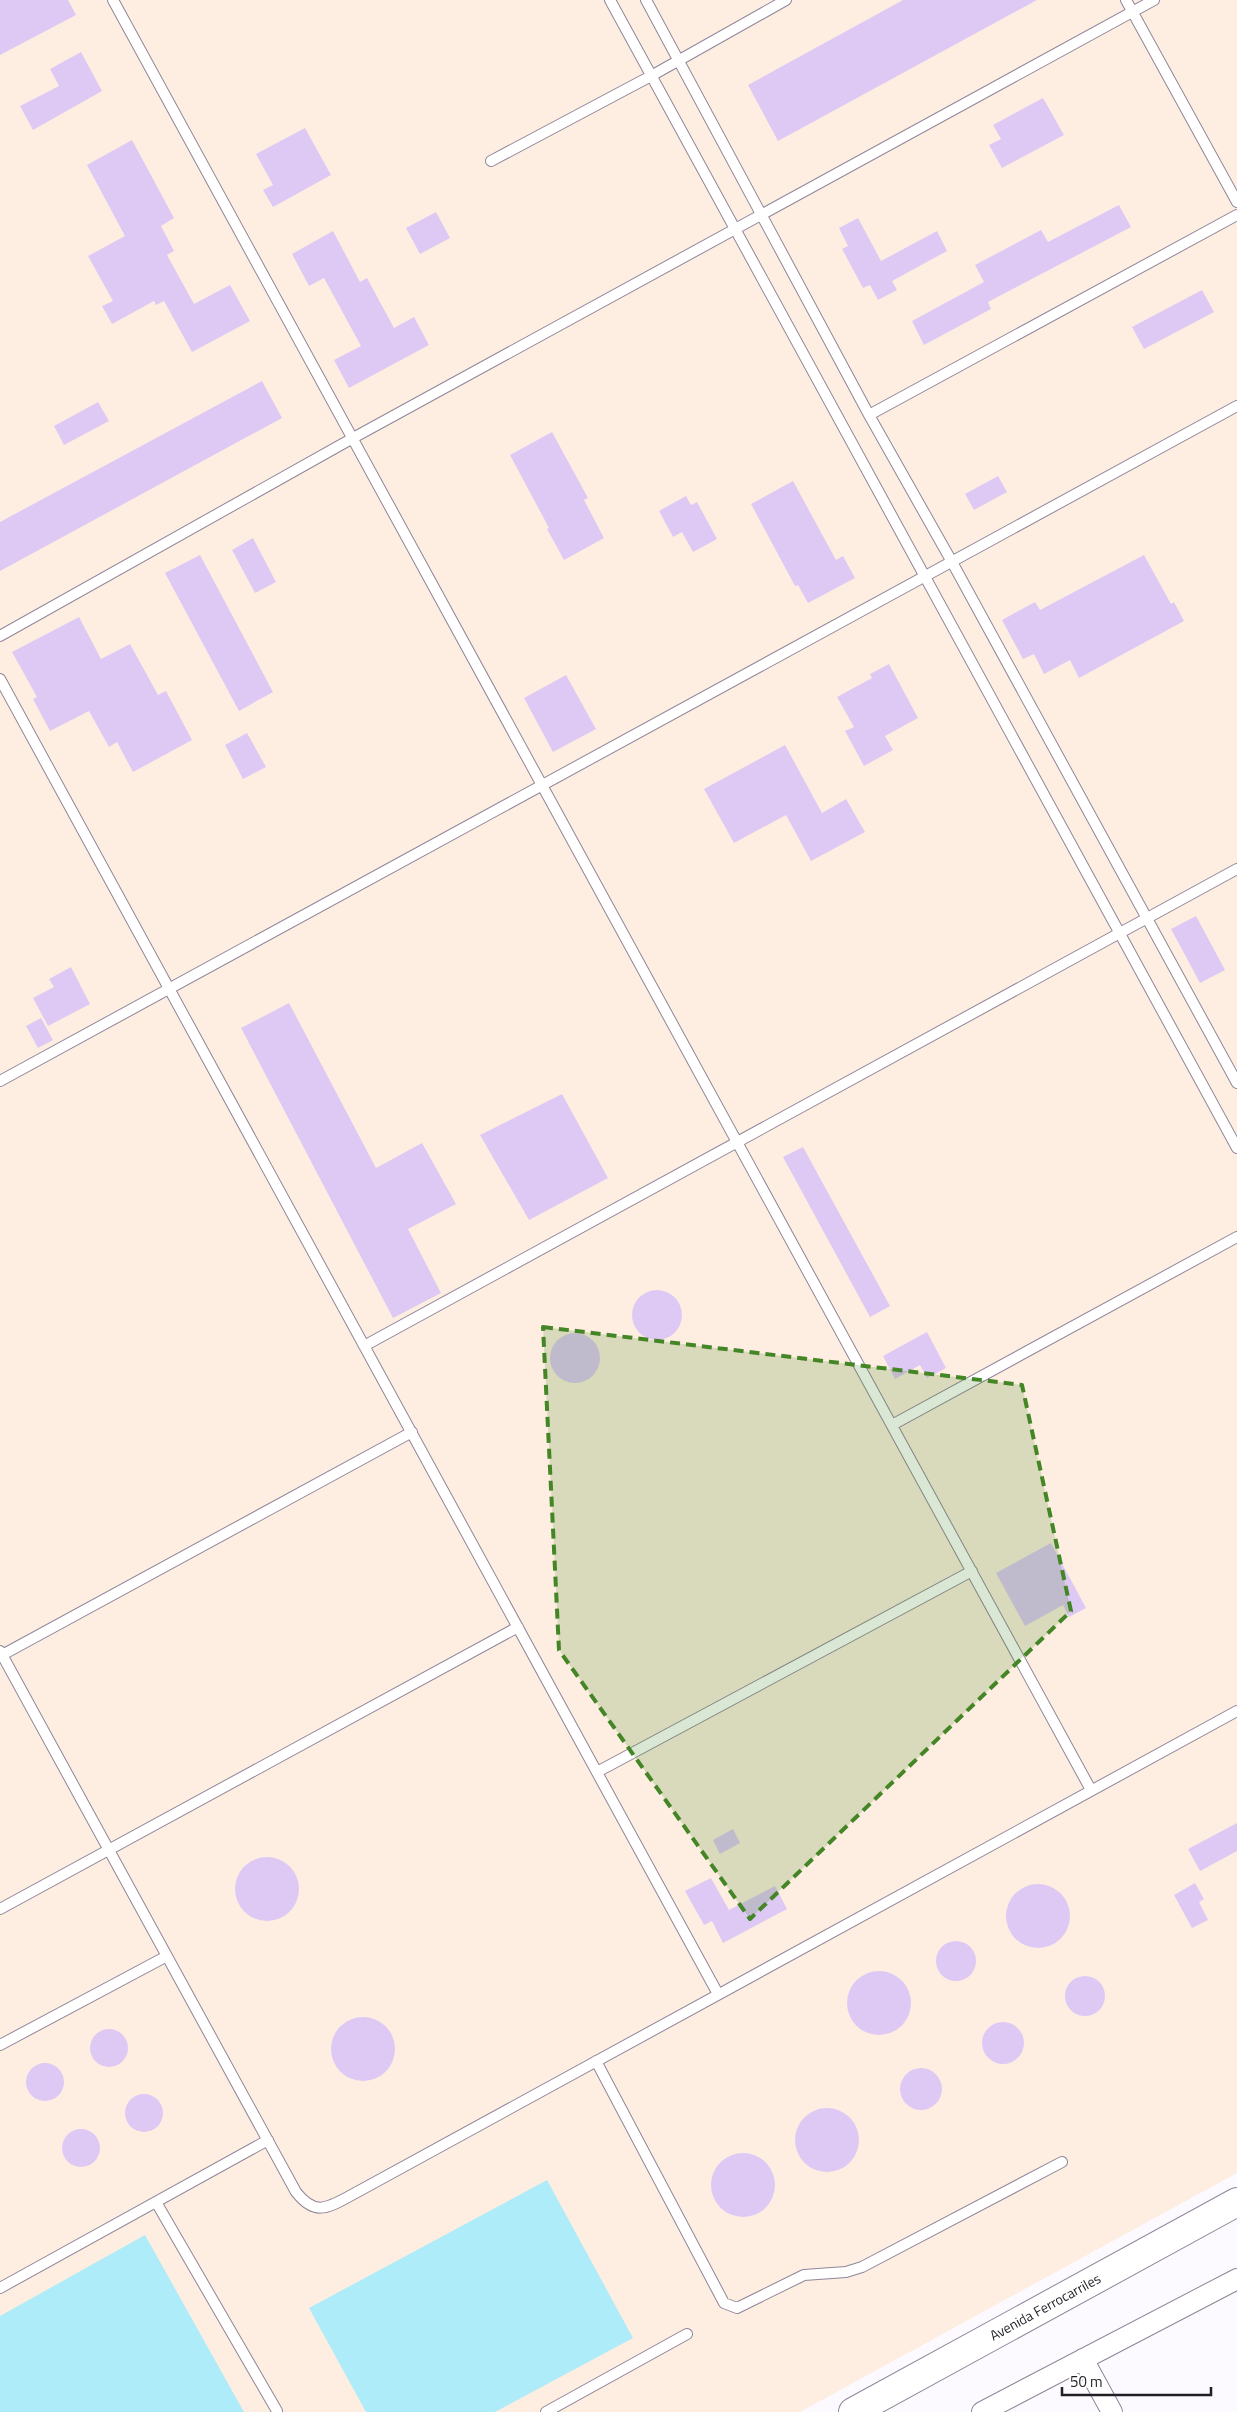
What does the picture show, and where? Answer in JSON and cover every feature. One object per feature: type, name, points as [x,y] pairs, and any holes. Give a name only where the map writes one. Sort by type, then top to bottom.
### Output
[{"type":"main road","name":"Avenida Ferrocarriles","points":[[854,2412],[1237,2202]]},
{"type":"street","points":[[982,2412],[1237,2279]]},
{"type":"street","points":[[1082,2360],[1112,2412]]},
{"type":"lane","points":[[113,0],[1092,1790]]},
{"type":"lane","points":[[610,0],[1237,1148]]},
{"type":"lane","points":[[646,0],[763,214],[869,415],[952,562],[1237,1083]]},
{"type":"lane","points":[[491,161],[651,76],[786,0]]},
{"type":"lane","points":[[1126,0],[1237,202]]},
{"type":"lane","points":[[0,636],[353,438],[1154,0]]},
{"type":"lane","points":[[869,415],[1237,215]]},
{"type":"lane","points":[[0,1082],[1237,406]]},
{"type":"lane","points":[[0,679],[718,1994]]},
{"type":"lane","points":[[364,1346],[1237,869]]},
{"type":"lane","points":[[892,1425],[1237,1237]]},
{"type":"lane","points":[[412,1432],[1,1653],[268,2140],[304,2201],[311,2206],[321,2208],[331,2206],[1237,1710]]},
{"type":"lane","points":[[597,1772],[972,1571]]},
{"type":"lane","points":[[0,1909],[518,1627]]},
{"type":"lane","points":[[0,2046],[167,1956]]},
{"type":"lane","points":[[596,2061],[724,2303],[737,2308],[804,2275],[846,2272],[862,2267],[1062,2162]]},
{"type":"lane","points":[[0,2288],[268,2140]]},
{"type":"lane","points":[[156,2202],[277,2411]]},
{"type":"lane","points":[[546,2412],[687,2334]]},
{"type":"highlighted area","points":[[543,1327],[1022,1385],[1071,1611],[750,1919],[559,1650]]},
{"type":"shaded area","points":[[0,0],[1237,0],[1237,2173],[800,2412],[0,2412]]},
{"type":"water","points":[[547,2180],[633,2338],[495,2412],[366,2412],[309,2308]]},
{"type":"water","points":[[145,2235],[244,2412],[0,2412],[0,2316]]},
{"type":"building","points":[[0,0],[68,0],[76,15],[0,55]]},
{"type":"building","points":[[903,0],[1037,0],[778,141],[748,85]]},
{"type":"building","points":[[81,52],[102,91],[33,130],[20,106],[59,86],[50,69]]},
{"type":"building","points":[[1043,98],[1064,135],[1002,168],[989,145],[1001,139],[993,125]]},
{"type":"building","points":[[305,128],[331,175],[273,207],[263,190],[273,185],[256,154]]},
{"type":"building","points":[[132,140],[174,218],[161,226],[174,251],[167,255],[194,304],[230,285],[250,321],[192,352],[164,301],[156,305],[154,301],[112,324],[102,306],[113,301],[88,256],[125,236],[87,165]]},
{"type":"building","points":[[1119,205],[1131,227],[988,302],[991,309],[924,345],[912,321],[984,282],[975,265],[1041,230],[1048,242]]},
{"type":"building","points":[[436,212],[450,238],[420,254],[406,228]]},
{"type":"building","points":[[858,218],[881,261],[937,231],[947,251],[892,281],[897,290],[878,300],[870,285],[863,288],[842,249],[848,246],[839,228]]},
{"type":"building","points":[[333,231],[360,282],[367,278],[394,328],[414,317],[429,345],[349,388],[334,360],[361,346],[324,278],[309,286],[292,254]]},
{"type":"building","points":[[1202,290],[1214,312],[1144,349],[1132,327]]},
{"type":"building","points":[[262,381],[282,418],[0,571],[0,522]]},
{"type":"building","points":[[98,402],[109,421],[64,445],[54,426]]},
{"type":"building","points":[[552,432],[588,498],[584,500],[604,538],[564,560],[510,455]]},
{"type":"building","points":[[998,476],[1007,492],[974,510],[965,494]]},
{"type":"building","points":[[793,481],[836,560],[843,556],[855,578],[808,603],[798,585],[795,586],[751,504]]},
{"type":"building","points":[[686,496],[691,505],[697,502],[717,539],[693,552],[682,532],[673,537],[659,511]]},
{"type":"building","points":[[253,538],[276,582],[255,593],[232,550]]},
{"type":"building","points":[[200,555],[273,692],[239,711],[165,573]]},
{"type":"building","points":[[1144,555],[1171,604],[1174,602],[1184,621],[1079,678],[1070,660],[1044,674],[1034,654],[1023,659],[1002,620],[1035,602],[1040,610]]},
{"type":"building","points":[[79,617],[101,659],[130,644],[158,695],[166,691],[192,740],[133,772],[117,742],[109,747],[89,711],[50,731],[33,699],[37,697],[12,652]]},
{"type":"building","points":[[889,664],[918,718],[885,736],[893,750],[864,766],[845,731],[854,727],[837,697],[872,678],[870,674]]},
{"type":"building","points":[[566,675],[596,729],[553,752],[524,698]]},
{"type":"building","points":[[247,733],[266,767],[243,779],[225,745]]},
{"type":"building","points":[[785,745],[822,813],[846,799],[865,832],[811,861],[786,815],[734,843],[704,789]]},
{"type":"building","points":[[1196,916],[1225,970],[1200,983],[1171,929]]},
{"type":"building","points":[[71,967],[90,1004],[48,1026],[33,998],[54,987],[49,979]]},
{"type":"building","points":[[289,1003],[376,1168],[422,1143],[456,1204],[408,1229],[441,1293],[393,1318],[241,1028]]},
{"type":"building","points":[[41,1018],[53,1040],[38,1048],[26,1026]]},
{"type":"building","points":[[562,1094],[608,1178],[529,1220],[480,1135]]},
{"type":"building","points":[[803,1147],[890,1306],[870,1317],[783,1157]]},
{"type":"building","points":[[657,1290],[667,1292],[675,1297],[680,1305],[682,1315],[680,1325],[675,1333],[667,1338],[657,1340],[647,1338],[639,1333],[634,1325],[632,1315],[634,1305],[639,1297],[647,1292]]},
{"type":"building","points":[[927,1332],[946,1368],[927,1378],[920,1365],[895,1379],[883,1356]]},
{"type":"building","points":[[575,1333],[585,1335],[593,1340],[598,1348],[600,1358],[598,1368],[593,1376],[585,1381],[575,1383],[565,1381],[557,1376],[552,1368],[550,1358],[552,1348],[557,1340],[565,1335]]},
{"type":"building","points":[[1051,1543],[1086,1608],[1069,1617],[1063,1605],[1025,1626],[996,1573]]},
{"type":"building","points":[[1237,1823],[1237,1851],[1200,1871],[1188,1849]]},
{"type":"building","points":[[733,1829],[740,1843],[720,1854],[713,1840]]},
{"type":"building","points":[[267,1857],[285,1863],[293,1871],[299,1889],[293,1907],[285,1915],[267,1921],[249,1915],[241,1907],[235,1889],[241,1871],[249,1863]]},
{"type":"building","points":[[711,1878],[729,1910],[775,1886],[787,1909],[723,1943],[712,1921],[704,1925],[685,1891]]},
{"type":"building","points":[[1195,1883],[1204,1899],[1199,1902],[1208,1920],[1192,1928],[1174,1895]]},
{"type":"building","points":[[1038,1884],[1056,1890],[1064,1898],[1070,1916],[1064,1934],[1056,1942],[1038,1948],[1020,1942],[1012,1934],[1006,1916],[1012,1898],[1020,1890]]},
{"type":"building","points":[[960,1941],[967,1944],[973,1950],[976,1961],[975,1969],[967,1978],[960,1981],[952,1981],[945,1978],[937,1969],[936,1957],[939,1950],[948,1942]]},
{"type":"building","points":[[879,1971],[897,1977],[905,1985],[911,2003],[905,2021],[897,2029],[879,2035],[861,2029],[853,2021],[847,2003],[853,1985],[861,1977]]},
{"type":"building","points":[[1089,1976],[1096,1979],[1102,1985],[1105,1996],[1104,2004],[1096,2013],[1089,2016],[1081,2016],[1074,2013],[1066,2004],[1065,1992],[1068,1985],[1077,1977]]},
{"type":"building","points":[[363,2017],[381,2023],[389,2031],[395,2049],[389,2067],[381,2075],[363,2081],[345,2075],[337,2067],[331,2049],[337,2031],[345,2023]]},
{"type":"building","points":[[1003,2022],[1018,2028],[1024,2043],[1018,2058],[1003,2064],[988,2058],[982,2043],[988,2028]]},
{"type":"building","points":[[109,2029],[123,2034],[128,2048],[123,2062],[109,2067],[95,2062],[90,2048],[95,2034]]},
{"type":"building","points":[[45,2063],[59,2068],[64,2082],[59,2096],[45,2101],[31,2096],[26,2082],[31,2068]]},
{"type":"building","points":[[921,2068],[936,2074],[942,2089],[936,2104],[921,2110],[906,2104],[900,2089],[906,2074]]},
{"type":"building","points":[[144,2094],[158,2099],[163,2113],[158,2127],[144,2132],[130,2127],[125,2113],[130,2099]]},
{"type":"building","points":[[827,2108],[845,2114],[853,2122],[859,2140],[853,2158],[845,2166],[827,2172],[809,2166],[801,2158],[795,2140],[801,2122],[809,2114]]},
{"type":"building","points":[[81,2129],[95,2134],[100,2148],[95,2162],[81,2167],[67,2162],[62,2148],[67,2134]]},
{"type":"building","points":[[743,2153],[761,2159],[769,2167],[775,2185],[769,2203],[761,2211],[743,2217],[725,2211],[717,2203],[711,2185],[717,2167],[725,2159]]}]
